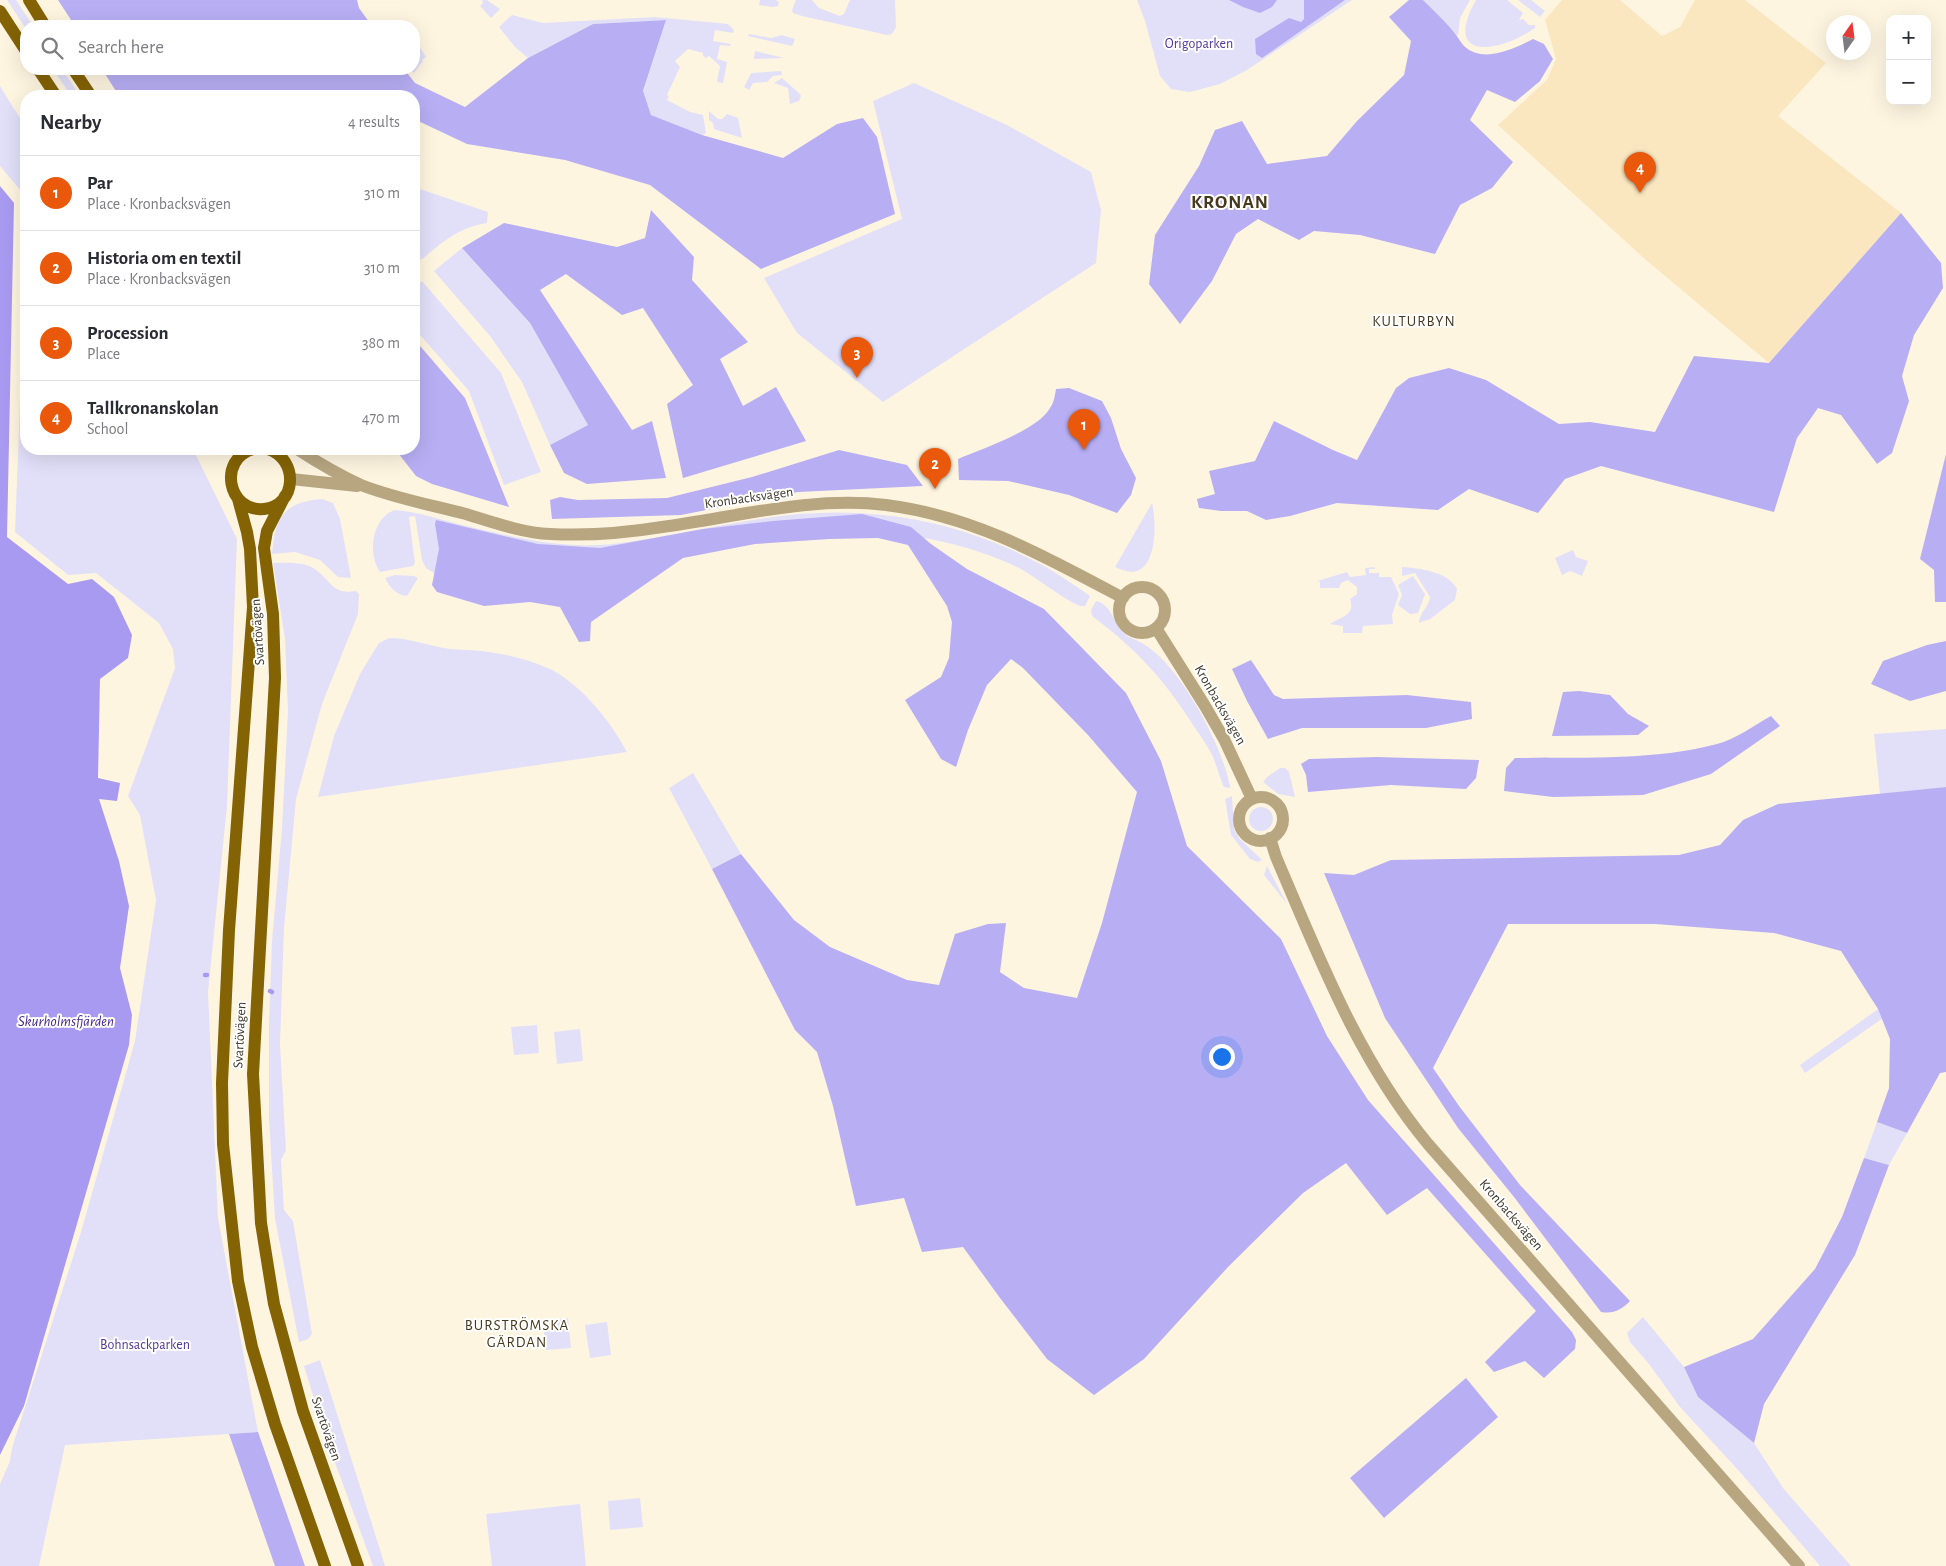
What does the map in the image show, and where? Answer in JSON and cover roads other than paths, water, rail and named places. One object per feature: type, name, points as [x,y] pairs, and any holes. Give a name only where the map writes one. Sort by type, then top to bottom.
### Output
[{"type":"main road","points":[[29,0],[41,20]]},
{"type":"main road","points":[[0,11],[20,42]]},
{"type":"main road","points":[[42,75],[52,90]]},
{"type":"main road","points":[[77,75],[87,90]]},
{"type":"main road","name":"Svartövägen","points":[[234,455],[230,482],[238,499],[250,549],[253,579],[253,623],[228,948],[222,1084],[223,1144],[228,1204],[238,1281],[252,1347],[275,1424],[325,1566]]},
{"type":"main road","points":[[279,455],[288,466],[291,479]]},
{"type":"main road","name":"Svartövägen","points":[[291,479],[285,496],[267,530],[264,548],[274,614],[275,678],[253,1074],[261,1223],[274,1304],[303,1411],[358,1566]]},
{"type":"main road","points":[[238,499],[252,508],[265,509],[276,505],[285,496]]},
{"type":"street","name":"Kronbacksvägen","points":[[307,455],[330,469],[367,487]]},
{"type":"street","name":"Kronbacksvägen","points":[[291,479],[367,487],[497,523],[547,534],[598,535],[663,527],[790,506],[886,505],[942,516],[989,531],[1038,552],[1123,598]]},
{"type":"street","points":[[1143,587],[1160,595],[1163,601],[1164,614],[1163,620],[1156,628],[1145,633],[1139,633],[1128,628],[1119,614],[1123,598],[1132,590],[1143,587]]},
{"type":"street","name":"Kronbacksvägen","points":[[1156,628],[1224,739],[1252,799]]},
{"type":"street","points":[[1264,797],[1271,799],[1280,808],[1283,820],[1282,826],[1270,838],[1264,840],[1251,838],[1242,828],[1240,815],[1242,808],[1252,799],[1264,797]]},
{"type":"street","name":"Kronbacksvägen","points":[[1270,838],[1276,858],[1339,1000],[1374,1068],[1396,1103],[1435,1151],[1799,1566]]},
{"type":"water","name":"Skurholmsfjärden","points":[[0,186],[14,203],[7,537],[68,584],[92,579],[114,597],[132,635],[128,658],[100,679],[98,778],[120,783],[117,801],[99,799],[119,861],[129,906],[120,968],[132,1015],[129,1045],[24,1406],[0,1455]]},
{"type":"place","name":"Tallkronanskolan","points":[[1640,193]]},
{"type":"place","name":"Procession","points":[[857,378]]},
{"type":"place","name":"Par","points":[[1084,450]]},
{"type":"place","name":"Historia om en textil","points":[[935,489]]},
{"type":"district","name":"KRONAN","points":[[1230,202]]},
{"type":"district","name":"KULTURBYN","points":[[1414,321]]},
{"type":"district","name":"BURSTRÖMSKA GÄRDAN","points":[[517,1334]]},
{"type":"park label","name":"Origoparken","points":[[1199,44]]},
{"type":"park label","name":"Bohnsackparken","points":[[145,1345]]}]
